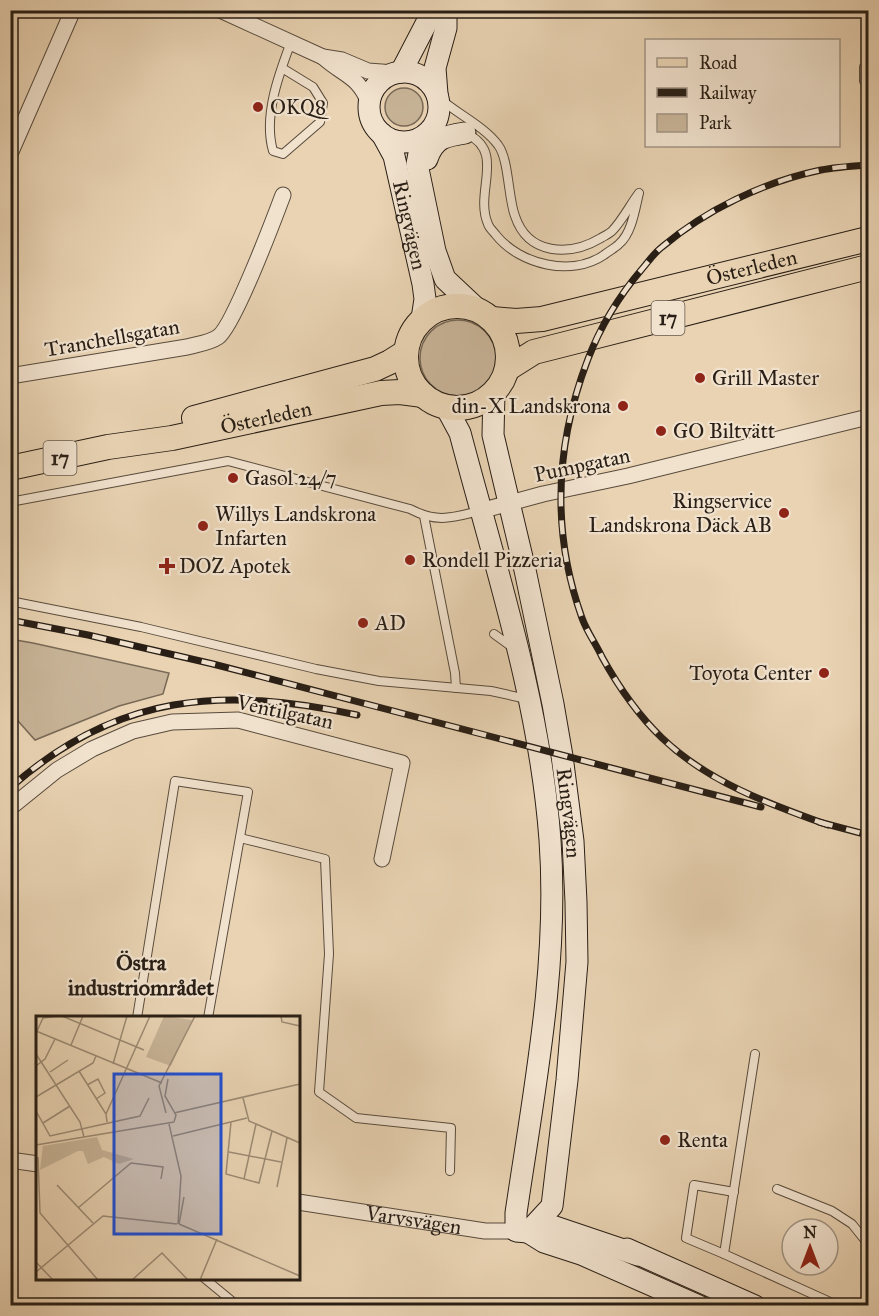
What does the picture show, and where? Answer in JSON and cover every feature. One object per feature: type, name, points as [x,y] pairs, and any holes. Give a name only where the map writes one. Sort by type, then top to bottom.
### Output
[{"type":"main road","points":[[436,10],[398,72],[380,82],[372,92],[369,103],[372,120],[382,134],[392,140],[404,142],[425,135],[438,118],[435,68],[446,28],[446,10]]},
{"type":"main road","points":[[398,72],[423,77],[431,84],[437,95]]},
{"type":"main road","name":"Ringvägen","points":[[435,251],[437,230],[427,180],[427,161],[437,142],[447,136],[465,133]]},
{"type":"main road","name":"Ringvägen","points":[[382,134],[394,156],[419,266],[424,291],[422,319]]},
{"type":"main road","name":"Ringvägen","points":[[425,135],[417,164],[435,251],[445,279],[485,315]]},
{"type":"main road","name":"Österleden","points":[[485,315],[516,321],[542,319],[868,239]]},
{"type":"main road","name":"Österleden","points":[[507,369],[534,352],[868,267]]},
{"type":"main road","name":"17","points":[[422,319],[434,311],[463,306],[485,315]]},
{"type":"main road","points":[[485,315],[504,337],[507,347],[507,369]]},
{"type":"main road","points":[[422,319],[413,331],[406,352],[409,376],[423,395]]},
{"type":"main road","name":"Österleden","points":[[108,447],[168,425],[375,369],[406,352]]},
{"type":"main road","name":"17","points":[[494,392],[507,369]]},
{"type":"main road","name":"Österleden","points":[[10,468],[108,447],[172,438],[381,393],[400,392],[423,395]]},
{"type":"main road","points":[[446,407],[472,406],[494,392]]},
{"type":"main road","name":"Ringvägen","points":[[494,392],[493,435],[553,704],[573,841],[577,962],[567,1080],[552,1206]]},
{"type":"main road","name":"17","points":[[423,395],[434,403],[446,407]]},
{"type":"main road","name":"Ringvägen","points":[[446,407],[460,433],[518,652],[541,764],[550,839],[552,907],[550,960],[516,1214],[522,1231]]},
{"type":"main road","points":[[522,1231],[552,1206]]},
{"type":"main road","name":"Varvsvägen","points":[[552,1206],[566,1217],[638,1255]]},
{"type":"main road","name":"Varvsvägen","points":[[522,1231],[552,1226],[638,1255],[755,1305]]},
{"type":"main road","name":"Varvsvägen","points":[[522,1231],[699,1305]]},
{"type":"street","points":[[10,154],[73,10]]},
{"type":"street","points":[[220,10],[323,57],[342,60],[368,71],[398,72]]},
{"type":"street","points":[[323,57],[337,70],[358,81],[369,103]]},
{"type":"street","name":"Tranchellsgatan","points":[[10,376],[188,346],[208,342],[220,336],[237,305],[284,195]]},
{"type":"street","name":"Pumpgatan","points":[[480,511],[868,417]]},
{"type":"street","name":"Ventilgatan","points":[[10,808],[57,770],[92,749],[133,731],[172,722],[237,720],[402,763],[382,859]]},
{"type":"street","points":[[10,1160],[36,1164]]},
{"type":"street","name":"Varvsvägen","points":[[300,1202],[485,1231],[522,1231]]},
{"type":"lane","points":[[282,68],[313,87],[322,103],[320,122],[283,154],[273,151],[270,140],[270,121],[282,68],[291,42]]},
{"type":"lane","points":[[868,65],[864,67],[864,81],[868,86]]},
{"type":"lane","points":[[425,135],[465,133],[484,145],[488,159],[484,198],[488,224],[502,243],[531,261],[555,266],[580,264],[600,257],[621,243],[633,219],[639,193],[612,231],[587,246],[563,251],[543,248],[520,231],[513,213],[500,147],[486,131],[465,118],[437,95]]},
{"type":"lane","points":[[10,502],[228,461],[410,509],[424,516],[446,519],[480,511]]},
{"type":"lane","points":[[424,516],[456,688]]},
{"type":"lane","points":[[10,601],[133,625],[316,669],[379,681],[491,691],[529,699]]},
{"type":"lane","points":[[494,634],[518,652]]},
{"type":"lane","points":[[137,1016],[175,782],[248,792],[207,1016]]},
{"type":"lane","points":[[240,838],[325,859],[329,954],[319,1092],[356,1118],[450,1128],[450,1171]]},
{"type":"lane","points":[[724,1254],[755,1054]]},
{"type":"lane","points":[[734,1192],[694,1185],[686,1238],[840,1305]]},
{"type":"lane","points":[[777,1189],[832,1210],[852,1224],[868,1244]]},
{"type":"lane","points":[[207,1280],[238,1305]]},
{"type":"lane","points":[[864,1305],[868,1293]]},
{"type":"green space","points":[[404,88],[411,89],[417,94],[422,100],[422,114],[417,120],[411,125],[404,126],[397,125],[391,120],[386,114],[385,107],[386,100],[391,94],[397,89]]},
{"type":"green space","points":[[458,320],[472,323],[485,331],[493,344],[496,358],[493,372],[485,385],[472,393],[458,396],[444,393],[431,385],[423,372],[420,358],[423,344],[431,331],[444,323]]},
{"type":"green space","points":[[10,639],[169,673],[163,694],[119,706],[35,740],[11,713]]},
{"type":"railway","points":[[828,825],[762,800],[699,767],[662,738],[637,710],[608,668],[582,618],[565,553],[561,488],[563,456],[569,424],[588,359],[618,300],[656,252],[697,221],[757,190],[821,170],[868,165]]},
{"type":"railway","points":[[10,620],[88,635],[213,664],[761,807]]},
{"type":"railway","points":[[10,788],[50,756],[91,732],[131,716],[173,705],[217,700],[261,701],[308,706],[357,715]]},
{"type":"railway","points":[[819,822],[868,835]]},
{"type":"place","name":"OKQ8","points":[[258,107]]},
{"type":"place","name":"Grill Master","points":[[700,378]]},
{"type":"place","name":"din-X Landskrona","points":[[623,406]]},
{"type":"place","name":"GO Biltvätt","points":[[661,431]]},
{"type":"place","name":"Gasol 24/7","points":[[233,478]]},
{"type":"place","name":"Ringservice Landskrona Däck AB","points":[[784,513]]},
{"type":"place","name":"Willys Landskrona Infarten","points":[[203,526]]},
{"type":"place","name":"Rondell Pizzeria","points":[[410,560]]},
{"type":"place","name":"DOZ Apotek","points":[[167,566]]},
{"type":"place","name":"AD","points":[[363,623]]},
{"type":"place","name":"Toyota Center","points":[[824,673]]},
{"type":"place","name":"Renta","points":[[665,1140]]},
{"type":"district","name":"Östra industriområdet","points":[[141,974]]}]
